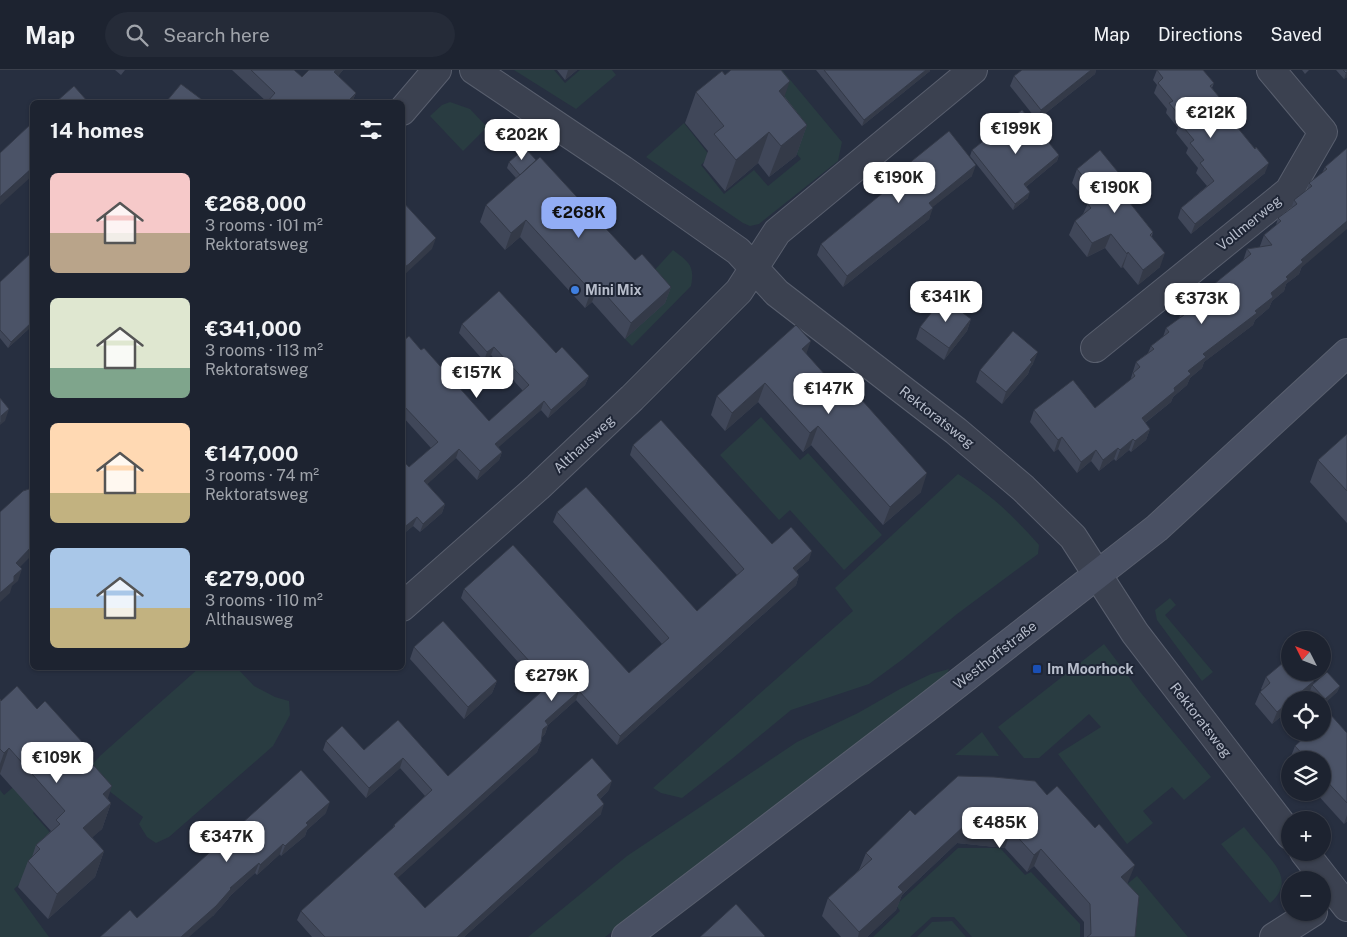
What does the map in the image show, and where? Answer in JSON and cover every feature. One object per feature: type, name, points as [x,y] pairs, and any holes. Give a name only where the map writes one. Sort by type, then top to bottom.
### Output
[{"type":"street","points":[[405,107],[437,70]]},
{"type":"street","name":"Rektoratsweg","points":[[474,70],[623,170],[738,251],[776,293],[956,431],[1023,488],[1073,537],[1135,633],[1281,822]]},
{"type":"street","points":[[753,268],[777,232],[973,70]]},
{"type":"street","name":"Vollmerweg","points":[[1095,348],[1289,191],[1323,132],[1272,70]]},
{"type":"street","name":"Althausweg","points":[[405,604],[538,487],[632,398],[739,292],[753,268]]},
{"type":"street","name":"Westhoffstraße","points":[[626,937],[925,709],[1157,528],[1347,353]]},
{"type":"street","points":[[1310,861],[1339,902]]},
{"type":"street","points":[[1274,937],[1298,921]]},
{"type":"green space","points":[[514,70],[554,70],[565,83],[580,70],[612,70],[616,75],[576,109]]},
{"type":"green space","points":[[760,70],[782,70],[842,142],[838,161],[759,224],[750,226],[646,157],[684,123],[710,156],[701,165],[724,194],[754,170],[768,186],[801,159],[771,122]]},
{"type":"green space","points":[[450,102],[470,109],[487,127],[463,151],[430,116],[442,105]]},
{"type":"green space","points":[[673,250],[690,265],[692,274],[691,286],[632,346],[625,339],[664,303],[651,274]]},
{"type":"green space","points":[[761,417],[800,460],[808,453],[882,535],[844,570],[790,510],[779,520],[720,455]]},
{"type":"green space","points":[[958,474],[1001,506],[1020,524],[1039,545],[1038,554],[957,614],[903,659],[869,684],[791,710],[682,798],[661,793],[653,788],[853,611],[835,588]]},
{"type":"green space","points":[[1170,598],[1176,605],[1165,615],[1213,672],[1202,681],[1157,620],[1155,610]]},
{"type":"green space","points":[[1104,644],[1141,693],[1211,777],[1184,800],[1172,787],[1143,811],[1153,823],[1127,844],[1058,754],[1101,727],[1089,714],[1039,758],[1024,758],[998,727]]},
{"type":"green space","points":[[949,669],[943,682],[605,937],[528,937],[627,856],[797,742],[858,713],[931,674]]},
{"type":"green space","points":[[197,670],[239,670],[254,686],[275,697],[289,701],[290,715],[273,746],[169,837],[156,843],[147,837],[139,824],[143,817],[100,784],[88,769],[101,755]]},
{"type":"green space","points":[[982,732],[999,756],[955,755]]},
{"type":"green space","points":[[17,784],[37,807],[33,813],[54,837],[29,875],[14,889],[49,937],[0,937],[0,790],[4,795]]},
{"type":"green space","points":[[1244,827],[1275,864],[1281,877],[1281,886],[1277,896],[1270,903],[1221,844]]},
{"type":"green space","points":[[958,848],[1000,848],[1025,875],[1031,872],[1080,924],[1080,937],[972,937],[954,917],[932,917],[910,937],[873,937],[900,911],[896,905]]},
{"type":"green space","points":[[1137,876],[1188,937],[1130,937],[1115,894]]},
{"type":"green space","points":[[952,921],[966,937],[917,937],[932,922]]},
{"type":"building","points":[[251,70],[294,70],[302,77],[309,70],[336,70],[334,72],[356,93],[349,100],[269,100],[275,93]]},
{"type":"building","points":[[731,70],[781,70],[790,81],[779,91],[807,125],[781,146],[769,132],[736,160],[714,134],[724,126],[696,92],[722,71],[725,75]]},
{"type":"building","points":[[824,70],[926,70],[864,120]]},
{"type":"building","points":[[1022,70],[1091,70],[1041,110],[1014,76]]},
{"type":"building","points":[[1157,70],[1203,70],[1214,83],[1210,86],[1224,103],[1220,106],[1269,163],[1195,224],[1181,208],[1214,181],[1200,163],[1204,160],[1190,143],[1194,140],[1180,123],[1183,120],[1169,103],[1173,101],[1158,83],[1163,78]]},
{"type":"building","points":[[181,84],[202,100],[168,100]]},
{"type":"building","points":[[74,86],[86,100],[58,100]]},
{"type":"building","points":[[1022,110],[1059,155],[1024,184],[1030,192],[1015,204],[972,150]]},
{"type":"building","points":[[30,125],[30,170],[0,197],[0,153]]},
{"type":"building","points":[[949,131],[976,165],[929,203],[933,208],[847,276],[821,244],[896,182],[892,177]]},
{"type":"building","points":[[525,148],[536,160],[520,175],[509,162]]},
{"type":"building","points":[[1347,148],[1347,221],[1301,260],[1303,262],[1286,277],[1288,279],[1271,293],[1273,297],[1255,311],[1257,313],[1203,354],[1206,357],[1188,371],[1191,374],[1174,388],[1175,391],[1142,418],[1150,429],[1135,441],[1133,439],[1120,450],[1118,448],[1103,460],[1096,450],[1081,462],[1062,437],[1058,440],[1034,410],[1073,380],[1095,408],[1135,376],[1133,373],[1140,367],[1136,362],[1154,349],[1151,346],[1169,332],[1166,328],[1184,315],[1181,311],[1251,254],[1247,249],[1272,245],[1264,235],[1281,221],[1278,218],[1297,204],[1294,200],[1312,186],[1309,183],[1327,169],[1325,167]]},
{"type":"building","points":[[1100,150],[1122,177],[1114,183],[1153,232],[1150,235],[1165,253],[1143,270],[1111,234],[1092,243],[1075,221],[1091,208],[1087,203],[1098,195],[1077,169]]},
{"type":"building","points":[[540,157],[635,260],[642,254],[671,287],[631,323],[598,286],[591,291],[526,220],[511,233],[486,205]]},
{"type":"building","points":[[405,204],[436,238],[405,267]]},
{"type":"building","points":[[30,254],[30,324],[11,342],[0,330],[0,282]]},
{"type":"building","points":[[499,291],[556,353],[562,347],[589,376],[551,410],[544,401],[495,444],[502,452],[480,471],[459,449],[424,481],[445,504],[423,524],[417,517],[405,527],[405,463],[409,467],[438,442],[405,407],[405,339],[409,336],[421,350],[424,348],[489,421],[529,385],[494,347],[487,352],[462,324]]},
{"type":"building","points":[[943,298],[971,319],[949,348],[920,327]]},
{"type":"building","points":[[796,325],[811,341],[802,349],[844,396],[852,389],[927,473],[890,507],[818,426],[810,433],[765,383],[732,413],[717,396]]},
{"type":"building","points":[[1013,331],[1038,352],[1030,360],[1032,362],[1006,392],[980,370]]},
{"type":"building","points":[[0,398],[9,409],[1,416],[0,423]]},
{"type":"building","points":[[661,420],[772,544],[791,527],[812,551],[793,568],[799,575],[620,736],[579,691],[545,721],[548,725],[543,729],[541,742],[394,874],[425,908],[592,758],[612,781],[597,795],[604,804],[457,937],[325,937],[301,911],[432,790],[403,758],[369,788],[326,741],[342,726],[364,750],[398,720],[448,776],[550,684],[464,589],[513,545],[629,673],[669,638],[557,512],[586,487],[697,611],[744,569],[633,445]]},
{"type":"building","points":[[1347,434],[1347,491],[1318,460]]},
{"type":"building","points":[[30,489],[30,548],[16,563],[22,569],[14,576],[14,581],[0,593],[0,512],[23,491]]},
{"type":"building","points":[[443,621],[497,681],[468,707],[414,647]]},
{"type":"building","points":[[1281,664],[1281,681],[1314,681],[1302,691],[1281,691],[1281,709],[1277,712],[1260,692],[1270,683],[1266,677]]},
{"type":"building","points":[[1331,676],[1340,686],[1331,694],[1331,691],[1318,691],[1312,685],[1317,681],[1331,681]]},
{"type":"building","points":[[17,686],[37,709],[45,701],[94,755],[89,760],[112,786],[103,794],[111,803],[83,828],[104,851],[57,894],[28,861],[40,849],[36,845],[60,824],[56,820],[65,811],[9,748],[4,753],[0,749],[0,699],[1,701]]},
{"type":"building","points":[[1331,715],[1347,733],[1347,803],[1331,786],[1331,751],[1300,751],[1295,746],[1300,741],[1331,741]]},
{"type":"building","points":[[301,770],[330,802],[306,823],[308,825],[285,846],[283,844],[230,888],[216,906],[181,937],[100,937],[130,910],[137,918]]},
{"type":"building","points":[[958,776],[1035,781],[1047,795],[1057,786],[1095,828],[1099,824],[1135,865],[1121,877],[1139,896],[1135,937],[1087,937],[1091,934],[1090,904],[1041,849],[1034,855],[1011,830],[964,826],[898,887],[903,892],[859,932],[828,898],[872,859],[866,853],[910,810],[915,815]]},
{"type":"building","points":[[736,904],[764,937],[700,937]]},
{"type":"place","name":"Mini Mix","points":[[575,290]]},
{"type":"place","name":"Im Moorhock","points":[[1037,669]]}]
